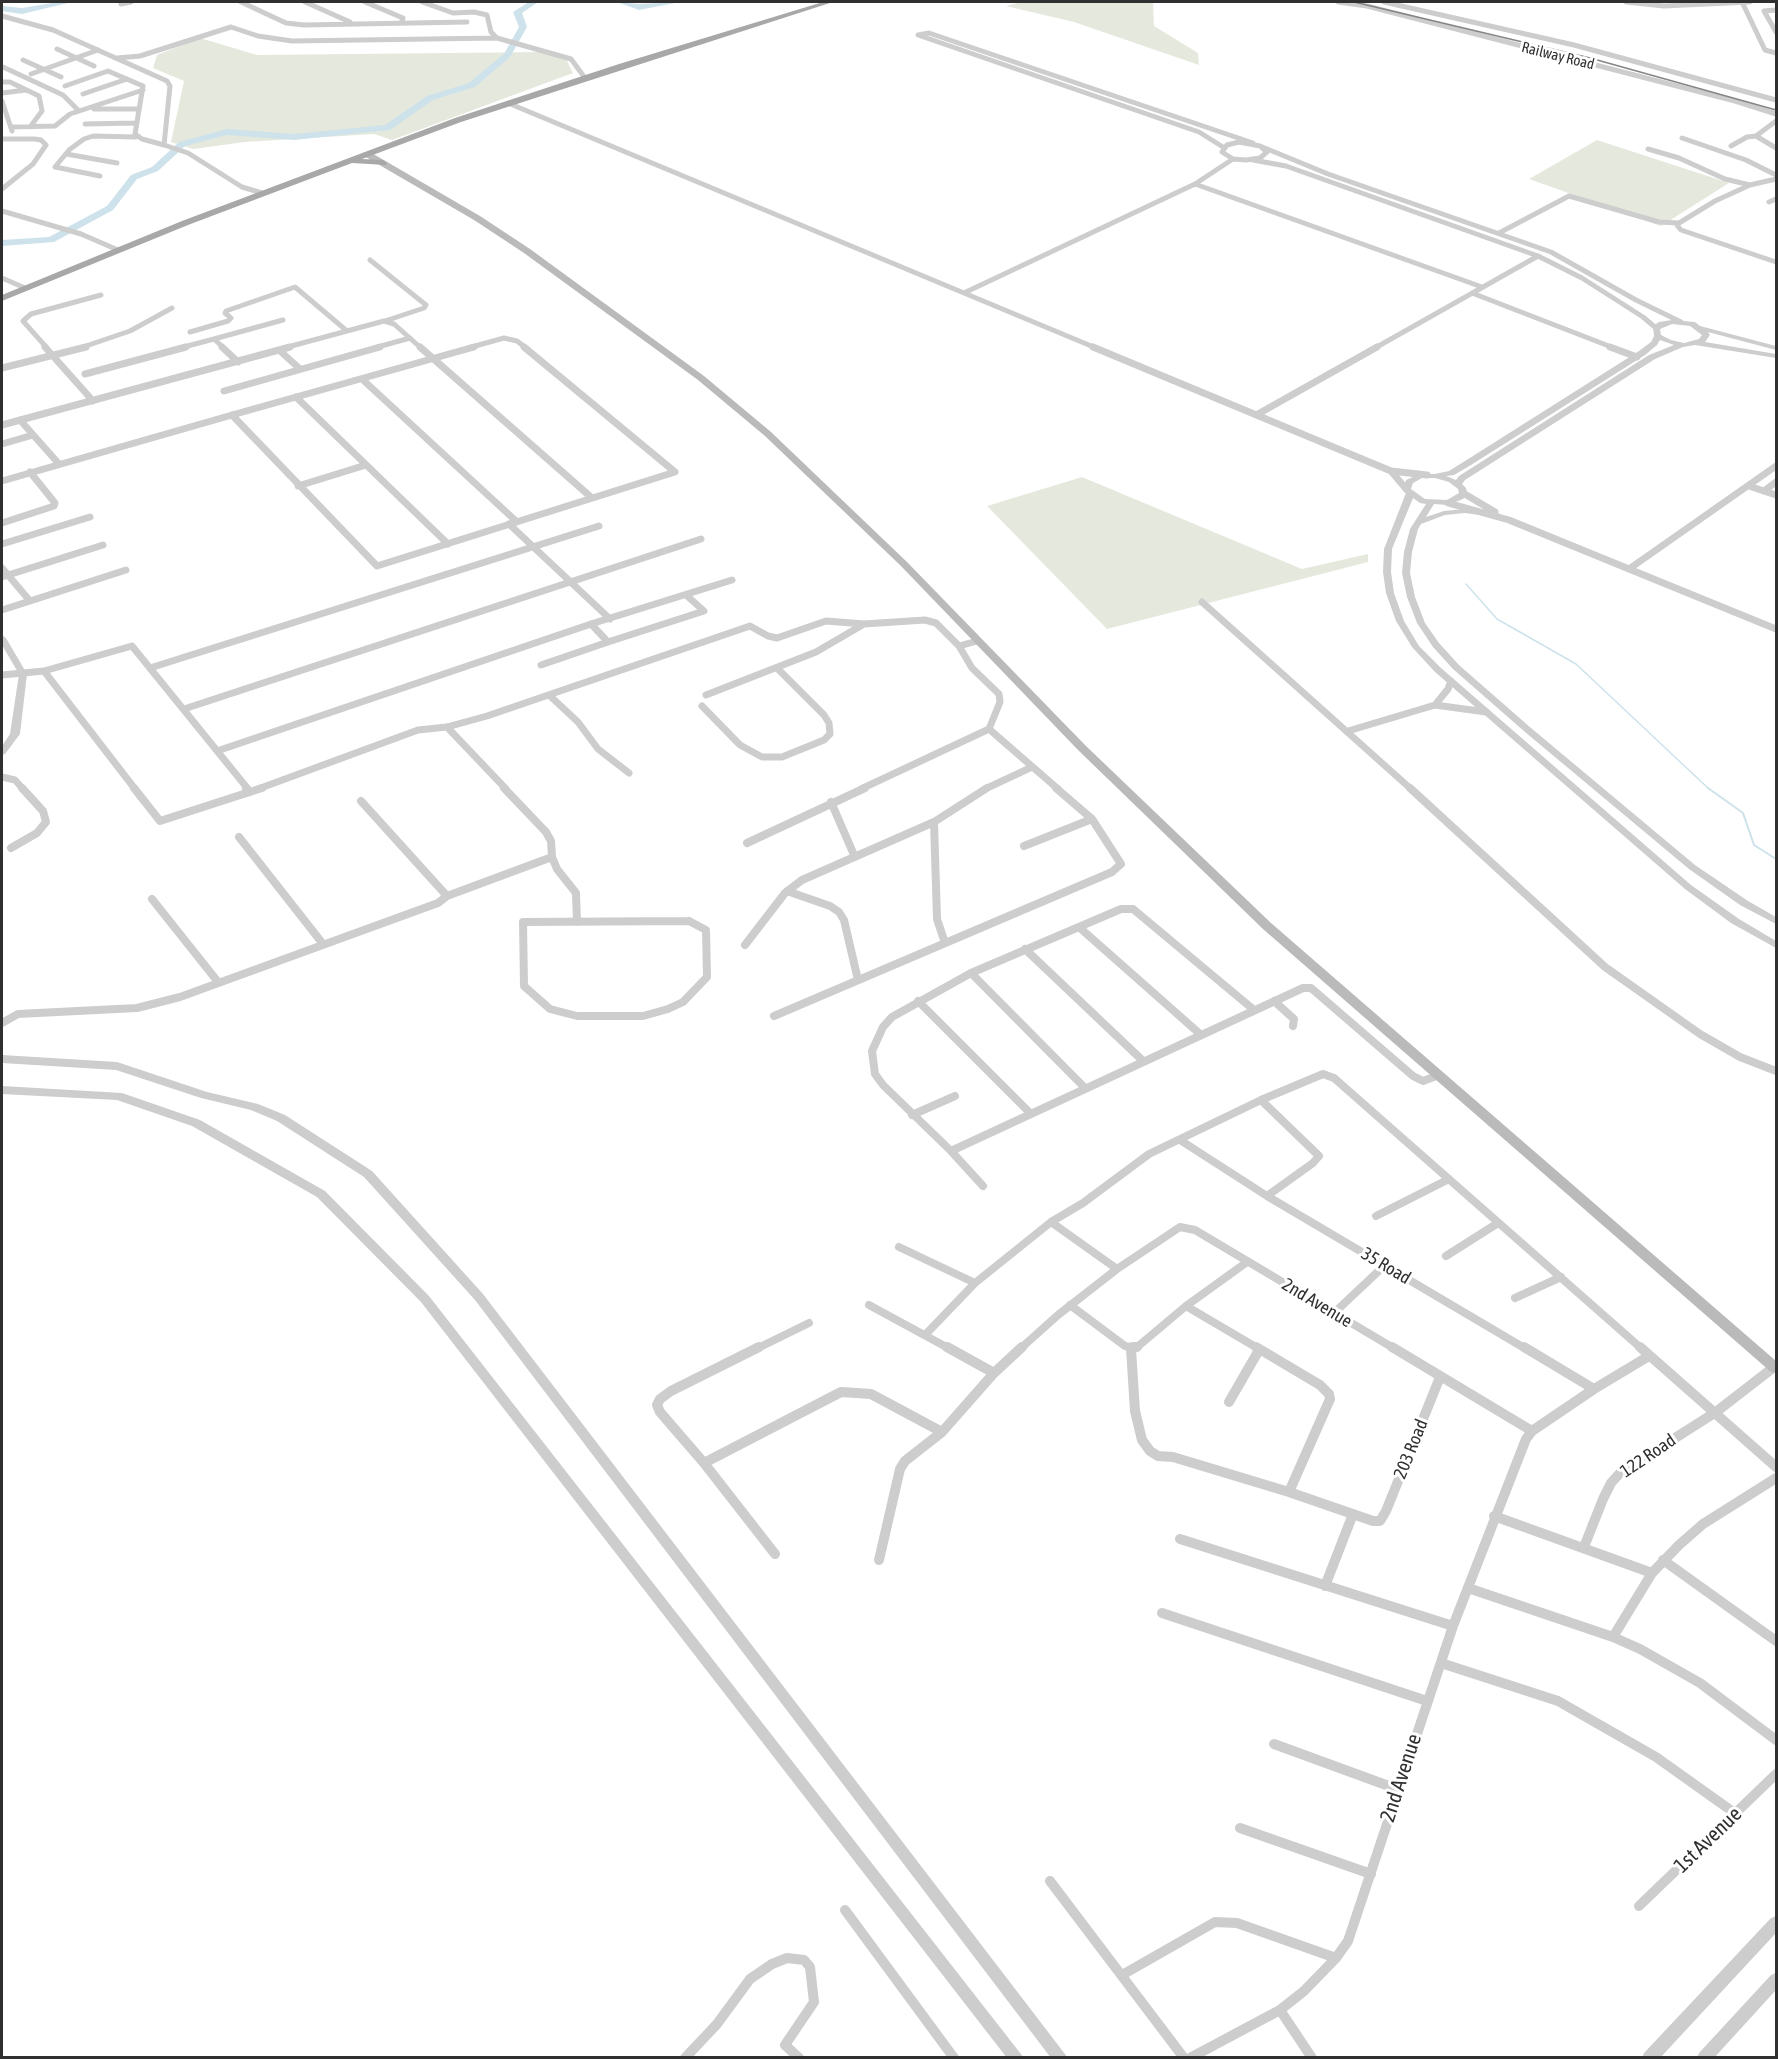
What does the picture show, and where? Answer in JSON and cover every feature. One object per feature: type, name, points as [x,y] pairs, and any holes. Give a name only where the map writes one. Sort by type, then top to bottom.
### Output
[{"type":"main road","points":[[2,298],[262,193],[388,146],[508,103],[828,2]]},
{"type":"main road","points":[[380,161],[388,146]]},
{"type":"main road","points":[[367,154],[477,218],[527,251],[701,378],[768,434],[846,507],[1082,748],[1251,910],[1775,1367]]},
{"type":"main road","points":[[341,164],[380,161]]},
{"type":"street","points":[[121,4],[131,2]]},
{"type":"street","points":[[241,2],[286,23],[304,25],[467,22]]},
{"type":"street","points":[[305,2],[354,24]]},
{"type":"street","points":[[365,2],[403,18],[401,23]]},
{"type":"street","points":[[422,2],[449,12],[474,12],[488,15],[491,32],[498,38]]},
{"type":"street","name":"Railway Road","points":[[1338,2],[1411,18],[1735,101],[1776,114]]},
{"type":"street","name":"Railway Road","points":[[1384,2],[1574,45],[1776,100]]},
{"type":"street","points":[[1626,2],[1664,6],[1750,2]]},
{"type":"street","points":[[1742,2],[1765,50],[1776,53]]},
{"type":"street","points":[[1776,10],[1764,11],[1776,32]]},
{"type":"street","points":[[438,22],[449,12]]},
{"type":"street","points":[[2,16],[53,30],[170,84],[166,146]]},
{"type":"street","points":[[117,58],[140,56],[231,27],[258,36],[292,41],[498,38],[571,59],[585,78]]},
{"type":"street","points":[[1223,147],[1199,132],[918,34],[930,33],[1253,143],[1328,174],[1499,233],[1573,262],[1636,300],[1681,322],[1776,348]]},
{"type":"street","points":[[57,49],[94,66]]},
{"type":"street","points":[[31,74],[98,50]]},
{"type":"street","points":[[23,60],[61,77]]},
{"type":"street","points":[[2,67],[63,95],[79,111]]},
{"type":"street","points":[[65,86],[105,71],[143,86],[134,132],[136,137]]},
{"type":"street","points":[[83,94],[127,79]]},
{"type":"street","points":[[2,82],[10,82],[39,96],[42,111],[30,127]]},
{"type":"street","points":[[2,93],[27,90]]},
{"type":"street","points":[[2,189],[33,164],[45,148],[45,142],[70,114],[142,90]]},
{"type":"street","points":[[2,101],[13,135]]},
{"type":"street","points":[[508,103],[1391,471],[1431,475],[1458,483],[1463,493],[1509,520]]},
{"type":"street","points":[[90,108],[139,109]]},
{"type":"street","points":[[1731,146],[1747,137],[1756,136],[1776,121]]},
{"type":"street","points":[[85,124],[136,123]]},
{"type":"street","points":[[10,127],[59,125]]},
{"type":"street","points":[[1756,136],[1776,148]]},
{"type":"street","points":[[100,176],[56,169],[74,145],[89,137],[136,137],[180,149],[242,188],[262,193]]},
{"type":"street","points":[[1683,138],[1746,160],[1776,177]]},
{"type":"street","points":[[2,139],[35,139],[45,142]]},
{"type":"street","points":[[1223,147],[1233,143],[1253,143]]},
{"type":"street","points":[[1253,160],[1265,156],[1265,149],[1260,146]]},
{"type":"street","points":[[1223,147],[1224,154],[1233,159],[1287,166],[1538,256],[1582,278],[1643,317],[1669,342],[1684,345]]},
{"type":"street","points":[[1647,149],[1679,158],[1725,179],[1750,185]]},
{"type":"street","points":[[66,154],[117,163]]},
{"type":"street","points":[[966,292],[1195,184],[1233,159]]},
{"type":"street","points":[[1499,233],[1569,196],[1659,222],[1676,224],[1702,211],[1715,201],[1750,185],[1776,177]]},
{"type":"street","points":[[1764,181],[1776,185]]},
{"type":"street","points":[[1195,184],[1482,287]]},
{"type":"street","points":[[242,188],[247,199]]},
{"type":"street","points":[[1769,202],[1776,199]]},
{"type":"street","points":[[2,211],[81,234],[118,250]]},
{"type":"street","points":[[1676,224],[1681,230],[1776,262]]},
{"type":"street","points":[[1258,414],[1538,256]]},
{"type":"street","points":[[2,425],[238,362],[424,308],[426,305],[370,260]]},
{"type":"street","points":[[2,278],[25,288]]},
{"type":"street","points":[[190,332],[231,320],[226,311],[295,287],[347,330]]},
{"type":"street","points":[[1472,293],[1637,357]]},
{"type":"street","points":[[93,401],[24,319],[31,314],[101,295]]},
{"type":"street","points":[[2,368],[96,344],[130,331],[172,308]]},
{"type":"street","points":[[85,374],[284,320]]},
{"type":"street","points":[[384,321],[394,324],[592,498]]},
{"type":"street","points":[[1681,322],[1662,324],[1654,343],[1637,357],[1468,463],[1451,473],[1431,475],[1409,482],[1406,509],[1388,549],[1390,593],[1400,621],[1416,647],[1451,681],[1688,887],[1735,921],[1776,945]]},
{"type":"street","points":[[1696,344],[1705,339],[1706,335],[1700,328]]},
{"type":"street","points":[[224,391],[410,338]]},
{"type":"street","points":[[2,480],[504,338],[516,341],[675,472],[377,566],[232,416]]},
{"type":"street","points":[[214,339],[238,362]]},
{"type":"street","points":[[1458,483],[1462,477],[1652,357],[1684,345],[1696,344],[1776,356]]},
{"type":"street","points":[[279,350],[300,369]]},
{"type":"street","points":[[362,379],[517,522]]},
{"type":"street","points":[[296,397],[448,544]]},
{"type":"street","points":[[20,420],[59,464]]},
{"type":"street","points":[[2,444],[33,435]]},
{"type":"street","points":[[298,486],[366,465]]},
{"type":"street","points":[[1629,569],[1776,466]]},
{"type":"street","points":[[1391,471],[1408,492],[1431,503],[1448,503],[1509,520],[1776,629]]},
{"type":"street","points":[[2,523],[54,506],[55,503],[30,472]]},
{"type":"street","points":[[1764,491],[1776,482]]},
{"type":"street","points":[[1749,486],[1776,495]]},
{"type":"street","points":[[1448,503],[1463,493]]},
{"type":"street","points":[[1431,503],[1417,524],[1408,552],[1406,573],[1411,597],[1421,623],[1436,645],[1456,667],[1528,730],[1692,867],[1744,903],[1776,921]]},
{"type":"street","points":[[1417,524],[1444,513],[1487,514]]},
{"type":"street","points":[[2,544],[90,517]]},
{"type":"street","points":[[509,524],[610,619]]},
{"type":"street","points":[[150,668],[599,526]]},
{"type":"street","points":[[184,710],[701,540]]},
{"type":"street","points":[[4,576],[103,545]]},
{"type":"street","points":[[2,568],[4,576],[30,601]]},
{"type":"street","points":[[2,610],[126,570]]},
{"type":"street","points":[[217,751],[591,624],[732,580]]},
{"type":"street","points":[[541,665],[704,611],[686,595]]},
{"type":"street","points":[[1202,602],[1348,731],[1605,967],[1700,1034],[1740,1057],[1776,1071]]},
{"type":"street","points":[[44,671],[160,821],[250,792],[418,730],[447,727],[549,695],[750,626],[768,636],[777,638],[826,621],[864,624],[932,621],[959,646],[972,668],[999,694],[1000,702],[989,729],[747,843]]},
{"type":"street","points":[[591,624],[609,642]]},
{"type":"street","points":[[706,695],[830,645],[864,624]]},
{"type":"street","points":[[2,638],[22,674],[15,734],[2,752]]},
{"type":"street","points":[[959,646],[977,641]]},
{"type":"street","points":[[2,675],[44,671],[132,646],[250,792]]},
{"type":"street","points":[[702,706],[740,745],[762,757],[782,757],[824,740],[830,734],[829,723],[824,715],[777,668]]},
{"type":"street","points":[[1435,705],[1448,689],[1451,681]]},
{"type":"street","points":[[549,695],[578,722],[598,749],[629,773]]},
{"type":"street","points":[[1348,731],[1435,705],[1486,712]]},
{"type":"street","points":[[447,727],[546,832],[551,841],[552,856],[557,870],[576,893],[577,922]]},
{"type":"street","points":[[774,1016],[1117,868],[1121,864],[1092,819],[989,729]]},
{"type":"street","points":[[745,945],[787,891],[802,879],[934,822],[996,782],[1032,767]]},
{"type":"street","points":[[2,777],[15,780],[43,811],[46,822],[37,834],[11,848]]},
{"type":"street","points":[[361,801],[447,896]]},
{"type":"street","points":[[831,802],[854,855]]},
{"type":"street","points":[[1024,846],[1092,819]]},
{"type":"street","points":[[934,822],[937,919],[945,943]]},
{"type":"street","points":[[239,837],[323,944]]},
{"type":"street","points":[[2,1023],[18,1014],[137,1008],[180,997],[438,903],[447,896],[552,856]]},
{"type":"street","points":[[787,891],[830,906],[839,912],[844,920],[858,980]]},
{"type":"street","points":[[152,899],[218,982]]},
{"type":"street","points":[[983,1186],[951,1151],[912,1115],[875,1074],[872,1051],[883,1027],[892,1017],[971,973],[1121,909],[1133,909],[1254,1011]]},
{"type":"street","points":[[523,922],[577,922],[696,923],[706,930],[708,938],[707,977],[683,1002],[668,1010],[644,1016],[577,1016],[550,1009],[524,986],[523,922]]},
{"type":"street","points":[[1080,928],[1200,1034]]},
{"type":"street","points":[[1025,949],[1142,1060]]},
{"type":"street","points":[[971,973],[1085,1088]]},
{"type":"street","points":[[951,1151],[1142,1060],[1303,988],[1311,988],[1413,1076],[1423,1081],[1439,1075]]},
{"type":"street","points":[[918,1001],[1030,1113]]},
{"type":"street","points":[[1274,1001],[1294,1019],[1293,1026]]},
{"type":"street","points":[[2,1059],[117,1066],[205,1095],[254,1107],[281,1118],[368,1174],[478,1297],[1061,2058]]},
{"type":"street","points":[[925,1335],[975,1283],[1051,1222],[1083,1203],[1149,1154],[1261,1100],[1319,1075],[1329,1075],[1776,1467]]},
{"type":"street","points":[[2,1090],[118,1096],[196,1123],[321,1194],[425,1299],[1011,2055]]},
{"type":"street","points":[[912,1115],[955,1096]]},
{"type":"street","points":[[1261,1100],[1319,1156],[1314,1163],[1267,1196]]},
{"type":"street","name":"35 Road","points":[[1180,1140],[1267,1196],[1594,1389]]},
{"type":"street","points":[[1376,1216],[1449,1179]]},
{"type":"street","points":[[879,1560],[900,1469],[905,1461],[942,1432],[994,1373],[1070,1305],[1117,1269],[1051,1222]]},
{"type":"street","points":[[1446,1256],[1498,1223]]},
{"type":"street","name":"2nd Avenue","points":[[1117,1269],[1180,1227],[1195,1230],[1532,1431]]},
{"type":"street","points":[[899,1247],[975,1283]]},
{"type":"street","points":[[1131,1348],[1140,1345],[1186,1306],[1247,1262]]},
{"type":"street","points":[[1334,1313],[1385,1265]]},
{"type":"street","points":[[1515,1298],[1561,1277]]},
{"type":"street","points":[[869,1305],[994,1373]]},
{"type":"street","points":[[1070,1305],[1131,1348]]},
{"type":"street","points":[[1186,1306],[1320,1385],[1329,1394],[1330,1399],[1289,1492]]},
{"type":"street","points":[[775,1554],[660,1412],[657,1405],[660,1398],[809,1323]]},
{"type":"street","points":[[1131,1348],[1135,1411],[1142,1440],[1150,1451],[1158,1456],[1173,1457],[1353,1514],[1325,1586]]},
{"type":"street","points":[[1229,1402],[1259,1350]]},
{"type":"street","name":"2nd Avenue","points":[[1190,2058],[1280,2010],[1304,1991],[1336,1958],[1348,1941],[1357,1919],[1396,1789],[1442,1663],[1453,1626],[1494,1516],[1526,1439],[1532,1431],[1594,1389],[1649,1356]]},
{"type":"street","name":"122 Road","points":[[1584,1547],[1603,1499],[1611,1483],[1620,1473],[1716,1412],[1775,1367]]},
{"type":"street","name":"203 Road","points":[[1353,1514],[1380,1521],[1440,1377]]},
{"type":"street","points":[[704,1464],[842,1392],[871,1394],[942,1432]]},
{"type":"street","points":[[1612,1637],[1652,1573],[1663,1560],[1703,1524],[1776,1478]]},
{"type":"street","points":[[1494,1516],[1652,1573]]},
{"type":"street","points":[[1180,1539],[1453,1626]]},
{"type":"street","points":[[1663,1560],[1776,1641]]},
{"type":"street","points":[[1468,1588],[1612,1637],[1640,1649],[1700,1683],[1776,1740]]},
{"type":"street","points":[[1162,1613],[1427,1701]]},
{"type":"street","points":[[1442,1663],[1558,1701],[1583,1713],[1656,1757],[1736,1814]]},
{"type":"street","points":[[1274,1744],[1396,1789]]},
{"type":"street","name":"1st Avenue","points":[[1639,1906],[1776,1774]]},
{"type":"street","points":[[1240,1828],[1371,1874]]},
{"type":"street","points":[[1050,1881],[1184,2058]]},
{"type":"street","points":[[845,1910],[954,2058]]},
{"type":"street","points":[[1122,1975],[1204,1926],[1225,1921],[1336,1958]]},
{"type":"street","points":[[1648,2058],[1776,1923]]},
{"type":"street","points":[[685,2058],[717,2024],[750,1979],[772,1964],[787,1958],[804,1960],[810,1967],[814,2002],[785,2045],[799,2058]]},
{"type":"street","points":[[1704,2058],[1776,1980]]},
{"type":"street","points":[[1280,2010],[1312,2058]]},
{"type":"shaded area","points":[[1022,2],[1153,2],[1154,26],[1198,53],[1199,65],[1074,22],[1006,6]]},
{"type":"shaded area","points":[[200,38],[257,55],[542,52],[565,57],[573,73],[392,140],[374,134],[245,142],[193,149],[171,142],[184,81],[153,68],[157,55]]},
{"type":"shaded area","points":[[1597,140],[1729,183],[1661,226],[1529,179]]},
{"type":"shaded area","points":[[1082,477],[1302,569],[1368,554],[1368,562],[1107,629],[987,506]]},
{"type":"waterway","points":[[2,9],[22,11],[68,2]]},
{"type":"waterway","points":[[2,243],[51,240],[110,208],[134,177],[155,169],[182,144],[227,132],[294,137],[387,128],[430,98],[472,85],[507,55],[523,27],[517,12],[534,2]]},
{"type":"waterway","points":[[621,2],[639,7],[676,2]]},
{"type":"waterway","points":[[1466,584],[1497,619],[1576,664],[1709,789]]},
{"type":"waterway","points":[[1708,788],[1743,813],[1754,845],[1776,859]]},
{"type":"tram line","points":[[1354,2],[1590,58],[1776,110]]}]
